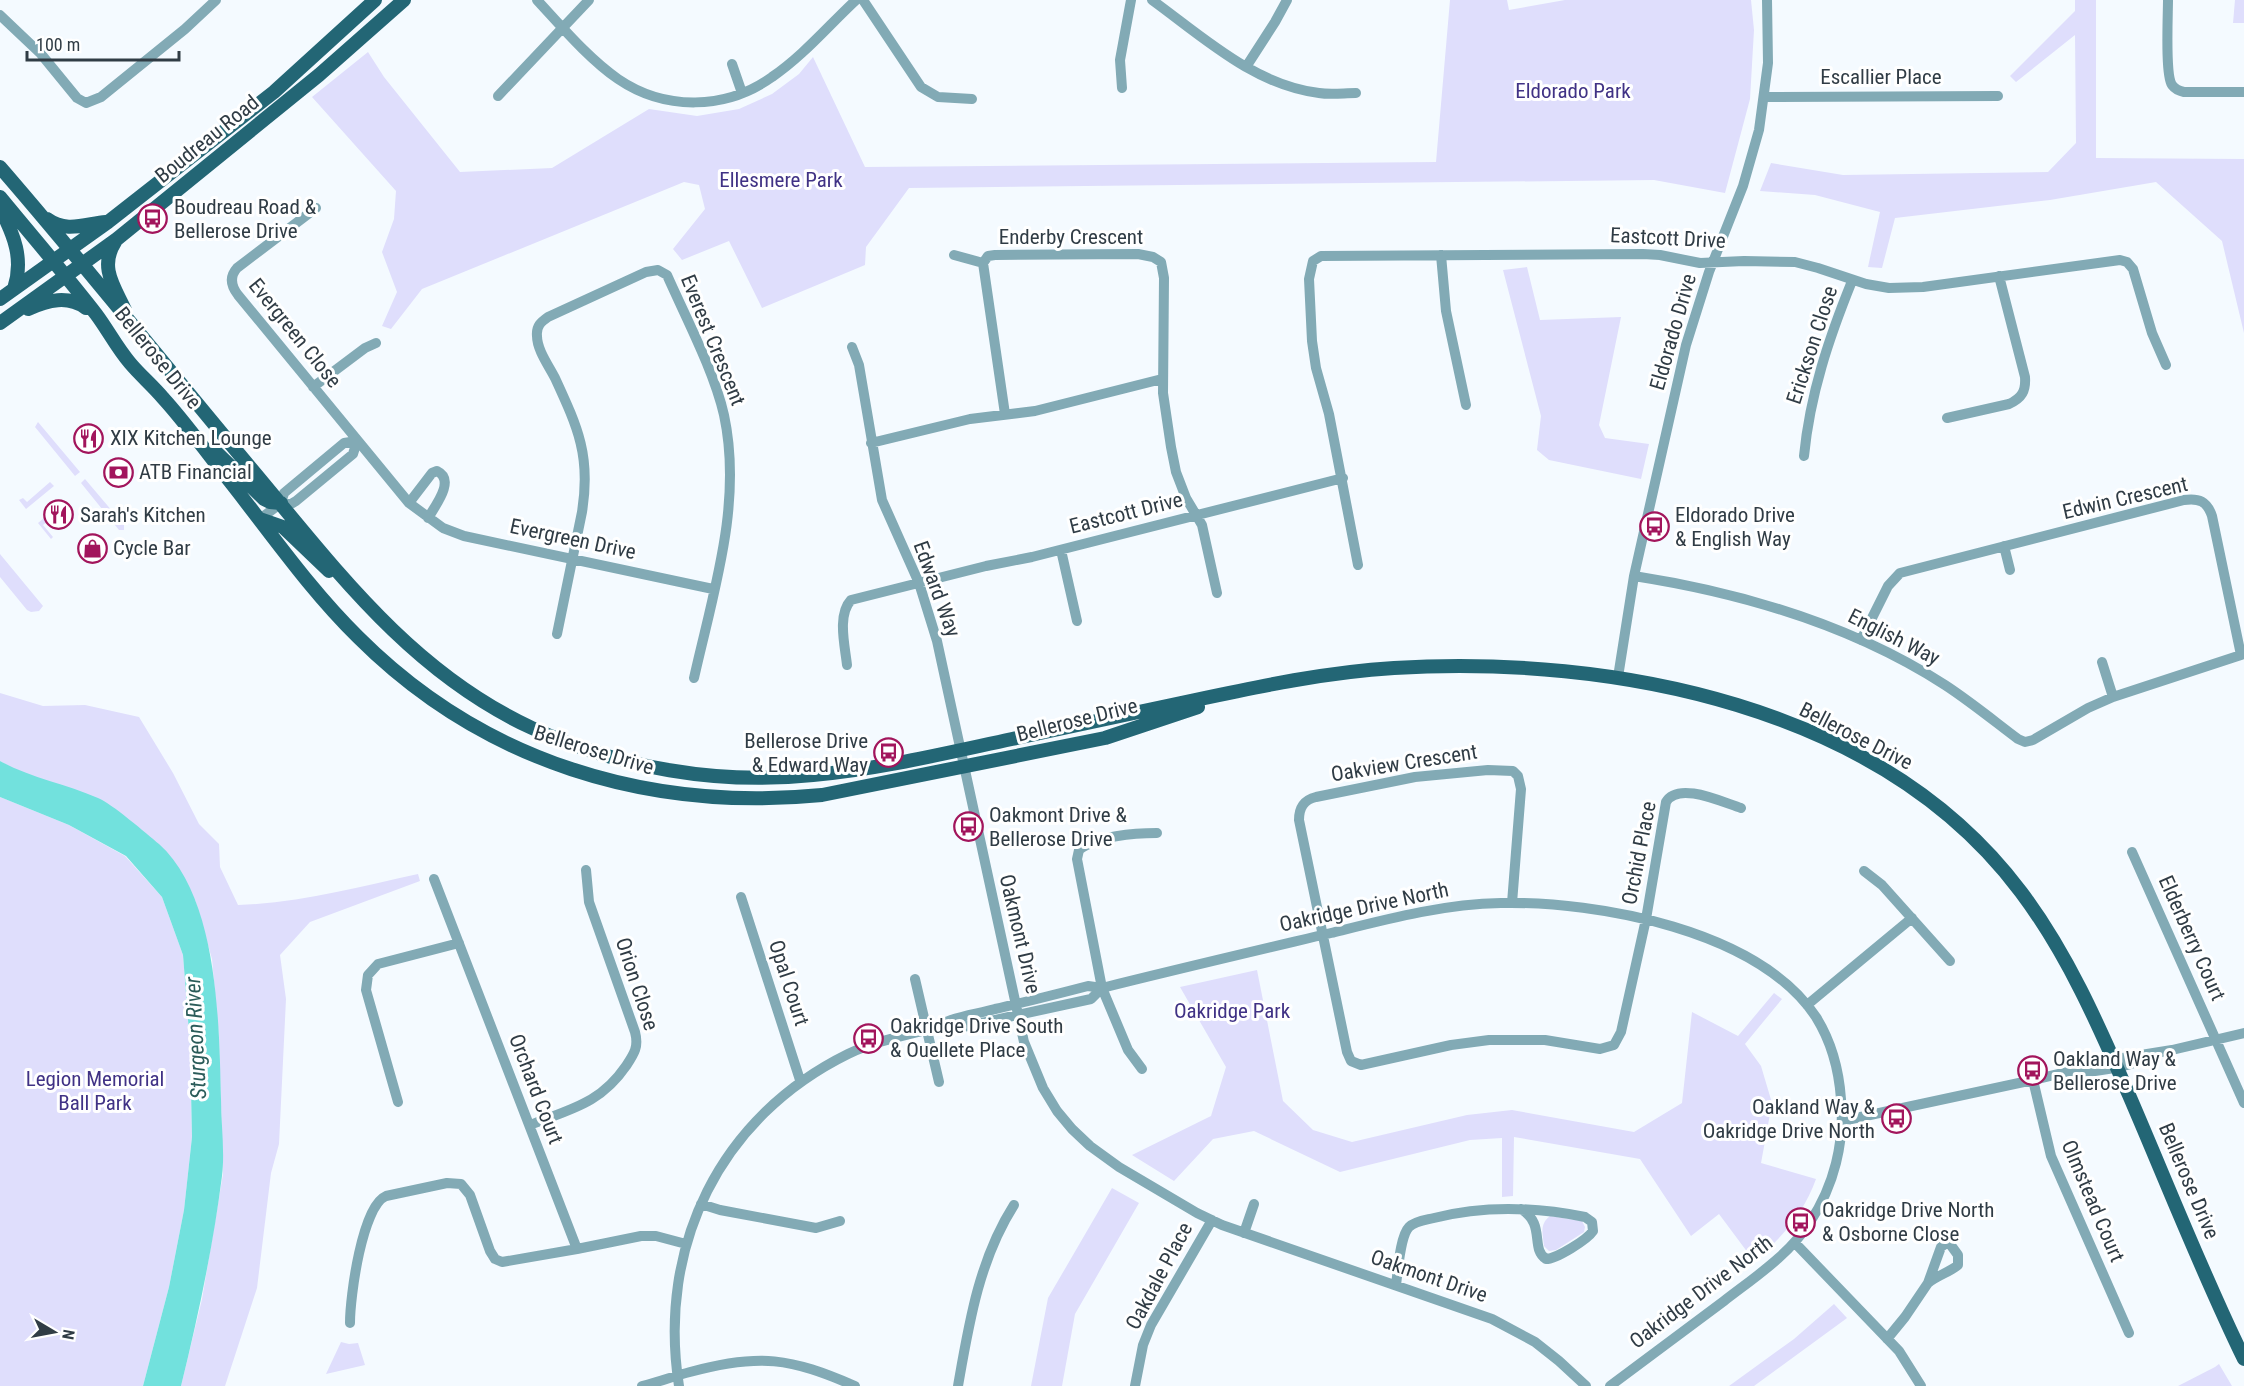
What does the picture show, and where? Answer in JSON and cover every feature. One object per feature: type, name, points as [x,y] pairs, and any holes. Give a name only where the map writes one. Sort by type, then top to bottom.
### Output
[{"type":"main road","name":"Boudreau Road","points":[[0,299],[108,222],[274,92],[375,0]]},
{"type":"main road","name":"Boudreau Road","points":[[4,320],[117,239],[319,75],[404,0]]},
{"type":"main road","name":"Bellerose Drive","points":[[0,167],[380,619],[444,674],[510,716],[532,728],[587,749],[657,768],[709,776],[787,777],[844,771],[961,750],[1263,686],[1328,675],[1395,668],[1513,668],[1618,677],[1725,701],[1776,718],[1850,751],[1924,797],[1966,832],[2021,891],[2056,943],[2086,999],[2244,1359]]},
{"type":"main road","name":"Bellerose Drive","points":[[0,197],[98,316],[129,362],[164,399],[339,618],[396,672],[438,703],[482,730],[525,752],[568,769],[655,791],[711,798],[749,799],[822,795],[1105,738],[1263,686]]},
{"type":"main road","points":[[0,208],[14,236],[18,255],[18,273],[14,289]]},
{"type":"main road","points":[[40,213],[55,224],[69,228],[108,222]]},
{"type":"main road","points":[[117,239],[108,258],[108,272],[134,329]]},
{"type":"main road","points":[[4,320],[41,303],[64,299],[77,302],[98,316]]},
{"type":"main road","points":[[164,399],[257,493],[270,502],[281,503]]},
{"type":"main road","points":[[260,519],[283,527],[380,619]]},
{"type":"street","points":[[0,15],[41,54],[77,98],[86,103],[101,97],[185,29],[216,0]]},
{"type":"street","points":[[537,0],[610,73],[626,84],[650,95],[669,100],[705,103],[742,93],[762,84],[782,70],[856,0]]},
{"type":"street","points":[[498,96],[589,0]]},
{"type":"street","points":[[862,0],[921,87],[938,97],[972,99]]},
{"type":"street","points":[[1122,88],[1120,60],[1131,0]]},
{"type":"street","points":[[1152,0],[1246,67],[1268,79],[1298,90],[1327,94],[1356,93]]},
{"type":"street","points":[[1246,67],[1287,0]]},
{"type":"street","name":"Eldorado Drive","points":[[1618,677],[1634,576],[1686,345],[1713,262],[1750,165],[1765,97],[1768,46],[1767,0]]},
{"type":"street","points":[[2168,0],[2170,91],[2244,92]]},
{"type":"street","points":[[732,64],[742,93]]},
{"type":"street","name":"Escallier Place","points":[[1765,97],[1998,96]]},
{"type":"street","name":"Evergreen Close","points":[[316,208],[237,267],[231,278],[238,295],[357,441]]},
{"type":"street","name":"Enderby Crescent","points":[[1005,414],[983,263],[988,256],[1138,254],[1165,260],[1162,379],[1164,401],[1175,466],[1186,498],[1202,525],[1217,593]]},
{"type":"street","name":"Eastcott Drive","points":[[1358,565],[1342,478],[1312,341],[1310,267],[1317,258],[1330,255],[1643,254],[1700,263],[1795,262],[1852,281],[1901,288],[2114,260],[2127,262],[2135,273],[2152,333],[2166,365]]},
{"type":"street","name":"Enderby Crescent","points":[[954,255],[983,263]]},
{"type":"street","points":[[1441,255],[1446,311],[1466,405]]},
{"type":"street","name":"Everest Crescent","points":[[573,559],[585,494],[583,447],[572,416],[540,346],[537,330],[541,322],[548,317],[646,272],[658,270],[667,275],[713,380],[724,416],[730,461],[729,504],[713,589]]},
{"type":"street","points":[[1947,418],[2009,404],[2018,400],[2024,391],[2025,377],[1999,276]]},
{"type":"street","name":"Erickson Close","points":[[1804,456],[1819,374],[1830,337],[1852,281]]},
{"type":"street","points":[[313,387],[365,348],[376,343]]},
{"type":"street","name":"Edward Way","points":[[852,347],[859,365],[882,500],[919,583],[937,641],[961,750]]},
{"type":"street","points":[[871,443],[970,419],[1035,411],[1162,379]]},
{"type":"street","points":[[260,519],[281,503],[291,504],[296,501],[353,454],[357,441]]},
{"type":"street","name":"Evergreen Drive","points":[[357,441],[409,503],[443,528],[464,536],[713,589]]},
{"type":"street","points":[[409,503],[432,473],[437,471],[443,474],[444,488],[428,518]]},
{"type":"street","name":"Eastcott Drive","points":[[847,665],[843,623],[849,602],[1342,478]]},
{"type":"street","name":"Edwin Crescent","points":[[1861,640],[1888,586],[1896,576],[1905,572],[2184,500],[2202,501],[2209,507],[2243,655]]},
{"type":"street","points":[[2004,546],[2010,570]]},
{"type":"street","points":[[1061,550],[1077,621]]},
{"type":"street","points":[[557,634],[573,559]]},
{"type":"street","name":"English Way","points":[[1634,576],[1701,587],[1751,600],[1861,640],[1945,685],[2021,741],[2033,740],[2088,708],[2113,697],[2243,655]]},
{"type":"street","points":[[694,678],[713,589]]},
{"type":"street","points":[[2102,662],[2113,697]]},
{"type":"street","name":"Oakmont Drive","points":[[961,750],[1023,1042],[1052,1103],[1071,1129],[1119,1167],[1212,1220],[1475,1312],[1509,1327],[1546,1351],[1586,1386]]},
{"type":"street","name":"Oakview Crescent","points":[[1322,934],[1299,820],[1302,805],[1316,797],[1415,777],[1501,770],[1513,771],[1518,776],[1521,789],[1512,903]]},
{"type":"street","name":"Orchid Place","points":[[1646,920],[1664,808],[1668,798],[1684,792],[1741,808]]},
{"type":"street","points":[[1142,1069],[1128,1050],[1102,988],[1077,865],[1077,854],[1082,847],[1093,842],[1137,833],[1157,833]]},
{"type":"street","name":"Elderberry Court","points":[[2132,852],[2244,1103]]},
{"type":"street","name":"Orion Close","points":[[530,1125],[580,1106],[603,1093],[616,1080],[637,1048],[635,1032],[589,902],[586,870]]},
{"type":"street","points":[[1864,871],[1882,885],[1950,961]]},
{"type":"street","name":"Orchard Court","points":[[434,879],[577,1249]]},
{"type":"street","name":"Opal Court","points":[[741,897],[800,1080]]},
{"type":"street","name":"Oakridge Drive North","points":[[679,1381],[674,1316],[678,1281],[686,1244],[701,1204],[722,1166],[757,1118],[800,1080],[869,1045],[927,1030],[952,1019],[1017,1009],[1088,986],[1102,988],[1432,909],[1512,903],[1577,907],[1646,920],[1691,933],[1743,956],[1778,977],[1807,1005],[1824,1033],[1840,1085],[1842,1121],[1837,1159],[1826,1192],[1814,1216],[1795,1243],[1753,1279],[1610,1386]]},
{"type":"street","points":[[1807,1005],[1912,918]]},
{"type":"street","points":[[1322,934],[1347,1052],[1352,1061],[1361,1065],[1433,1048],[1489,1040],[1530,1039],[1600,1049],[1610,1048],[1617,1042],[1621,1032],[1646,920]]},
{"type":"street","points":[[398,1102],[366,990],[368,975],[378,964],[459,943]]},
{"type":"street","points":[[915,979],[939,1082]]},
{"type":"street","points":[[1842,1121],[2033,1080],[2071,1071],[2085,1064],[2115,1064],[2244,1033]]},
{"type":"street","name":"Olmstead Court","points":[[2033,1080],[2051,1156],[2129,1333]]},
{"type":"street","points":[[350,1323],[351,1293],[358,1258],[373,1209],[379,1199],[386,1196],[447,1183],[461,1184],[470,1195],[490,1251],[495,1259],[502,1262],[641,1236],[656,1236],[686,1244]]},
{"type":"street","points":[[701,1204],[720,1210],[816,1228],[840,1221]]},
{"type":"street","points":[[1244,1233],[1254,1204]]},
{"type":"street","points":[[958,1386],[978,1286],[999,1229],[1014,1205]]},
{"type":"street","points":[[1396,1285],[1405,1233],[1412,1224],[1469,1210],[1521,1209],[1583,1216],[1592,1222],[1593,1229],[1588,1238],[1546,1259],[1539,1252],[1534,1220],[1521,1209]]},
{"type":"street","name":"Oakdale Place","points":[[1135,1386],[1143,1345],[1151,1325],[1212,1220]]},
{"type":"street","points":[[1795,1243],[1870,1324],[1887,1339],[1906,1361],[1921,1386]]},
{"type":"street","points":[[1887,1339],[1928,1283]]},
{"type":"street","points":[[642,1386],[679,1381],[737,1362],[774,1360],[809,1367],[855,1386]]},
{"type":"green space","points":[[1450,0],[1507,0],[1509,10],[1565,0],[1751,0],[1754,30],[1750,99],[1725,193],[1654,180],[909,188],[866,247],[865,265],[762,308],[729,241],[682,260],[673,249],[705,209],[699,185],[684,182],[422,289],[391,329],[382,326],[397,292],[382,252],[394,219],[396,191],[312,97],[368,52],[384,77],[460,172],[552,168],[649,109],[697,116],[739,109],[772,94],[799,74],[813,57],[865,167],[1436,162]]},
{"type":"green space","points":[[2075,0],[2096,0],[2096,158],[2244,159],[2244,333],[2222,241],[2156,182],[2050,200],[1895,218],[1882,268],[1868,267],[1880,212],[1815,195],[1760,191],[1771,163],[1843,175],[2048,172],[2076,143],[2075,35],[2016,82],[2010,76],[2075,11]]},
{"type":"green space","points":[[2235,0],[2244,0],[2244,23],[2233,23]]},
{"type":"green space","points":[[1527,267],[1540,320],[1621,317],[1599,425],[1605,438],[1649,444],[1641,479],[1549,460],[1537,450],[1541,416],[1503,270]]},
{"type":"green space","points":[[38,422],[80,472],[75,476],[35,427]]},
{"type":"green space","points":[[85,479],[124,525],[124,530],[119,530],[81,483]]},
{"type":"green space","points":[[50,482],[54,486],[26,509],[19,500],[23,498],[27,502]]},
{"type":"green space","points":[[65,501],[68,505],[43,525],[53,537],[51,539],[38,523]]},
{"type":"green space","points":[[0,554],[43,606],[39,611],[27,610],[0,577]]},
{"type":"green space","points":[[0,693],[43,706],[85,705],[139,717],[173,773],[199,824],[219,844],[220,867],[238,905],[306,898],[418,874],[420,881],[310,922],[280,955],[286,999],[279,1144],[271,1173],[257,1288],[225,1386],[181,1386],[202,1299],[223,1174],[219,1038],[212,959],[195,900],[21,773],[0,761]]},
{"type":"green space","name":"Legion Memorial Ball Park","points":[[0,797],[69,825],[125,856],[162,897],[183,955],[190,1045],[192,1137],[184,1210],[169,1287],[143,1386],[0,1386]]},
{"type":"green space","name":"Oakridge Park","points":[[1257,970],[1283,1101],[1313,1130],[1352,1142],[1467,1115],[1512,1110],[1634,1132],[1682,1103],[1692,1012],[1738,1036],[1774,993],[1782,999],[1745,1044],[1761,1066],[1772,1103],[1761,1163],[1816,1179],[1805,1203],[1791,1224],[1754,1261],[1719,1214],[1691,1236],[1640,1159],[1514,1137],[1513,1196],[1502,1197],[1502,1138],[1470,1140],[1340,1172],[1254,1131],[1213,1139],[1174,1181],[1132,1155],[1211,1116],[1226,1067],[1180,987]]},
{"type":"green space","points":[[1112,1188],[1139,1203],[1075,1314],[1062,1386],[1031,1386],[1048,1298]]},
{"type":"green space","points":[[1550,1216],[1582,1221],[1585,1227],[1584,1232],[1556,1250],[1549,1251],[1544,1246],[1542,1230]]},
{"type":"green space","points":[[1834,1304],[1847,1318],[1754,1386],[1729,1386],[1794,1339]]},
{"type":"green space","points":[[341,1342],[358,1343],[365,1365],[326,1374]]},
{"type":"green space","points":[[2219,1364],[2232,1386],[2178,1386],[2215,1367]]},
{"type":"water","name":"Sturgeon River","points":[[0,761],[24,772],[98,798],[138,826],[159,844],[179,867],[194,896],[204,929],[212,964],[219,1036],[223,1167],[210,1255],[181,1386],[143,1386],[169,1287],[184,1210],[192,1137],[190,1045],[183,955],[162,897],[126,856],[69,825],[0,797]]},
{"type":"place","name":"Boudreau Road & Bellerose Drive","points":[[153,219]]},
{"type":"place","name":"XIX Kitchen Lounge","points":[[89,438]]},
{"type":"place","name":"ATB Financial","points":[[118,472]]},
{"type":"place","name":"Sarah's Kitchen","points":[[59,515]]},
{"type":"place","name":"Eldorado Drive & English Way","points":[[1654,527]]},
{"type":"place","name":"Cycle Bar","points":[[92,548]]},
{"type":"place","name":"Bellerose Drive & Edward Way","points":[[889,753]]},
{"type":"place","name":"Oakmont Drive & Bellerose Drive","points":[[968,827]]},
{"type":"place","name":"Oakridge Drive South & Ouellete Place","points":[[869,1038]]},
{"type":"place","name":"Oakland Way & Bellerose Drive","points":[[2032,1071]]},
{"type":"place","name":"Oakland Way & Oakridge Drive North","points":[[1896,1119]]},
{"type":"place","name":"Oakridge Drive North & Osborne Close","points":[[1801,1222]]},
{"type":"park label","name":"Eldorado Park","points":[[1573,91]]},
{"type":"park label","name":"Ellesmere Park","points":[[781,180]]}]
